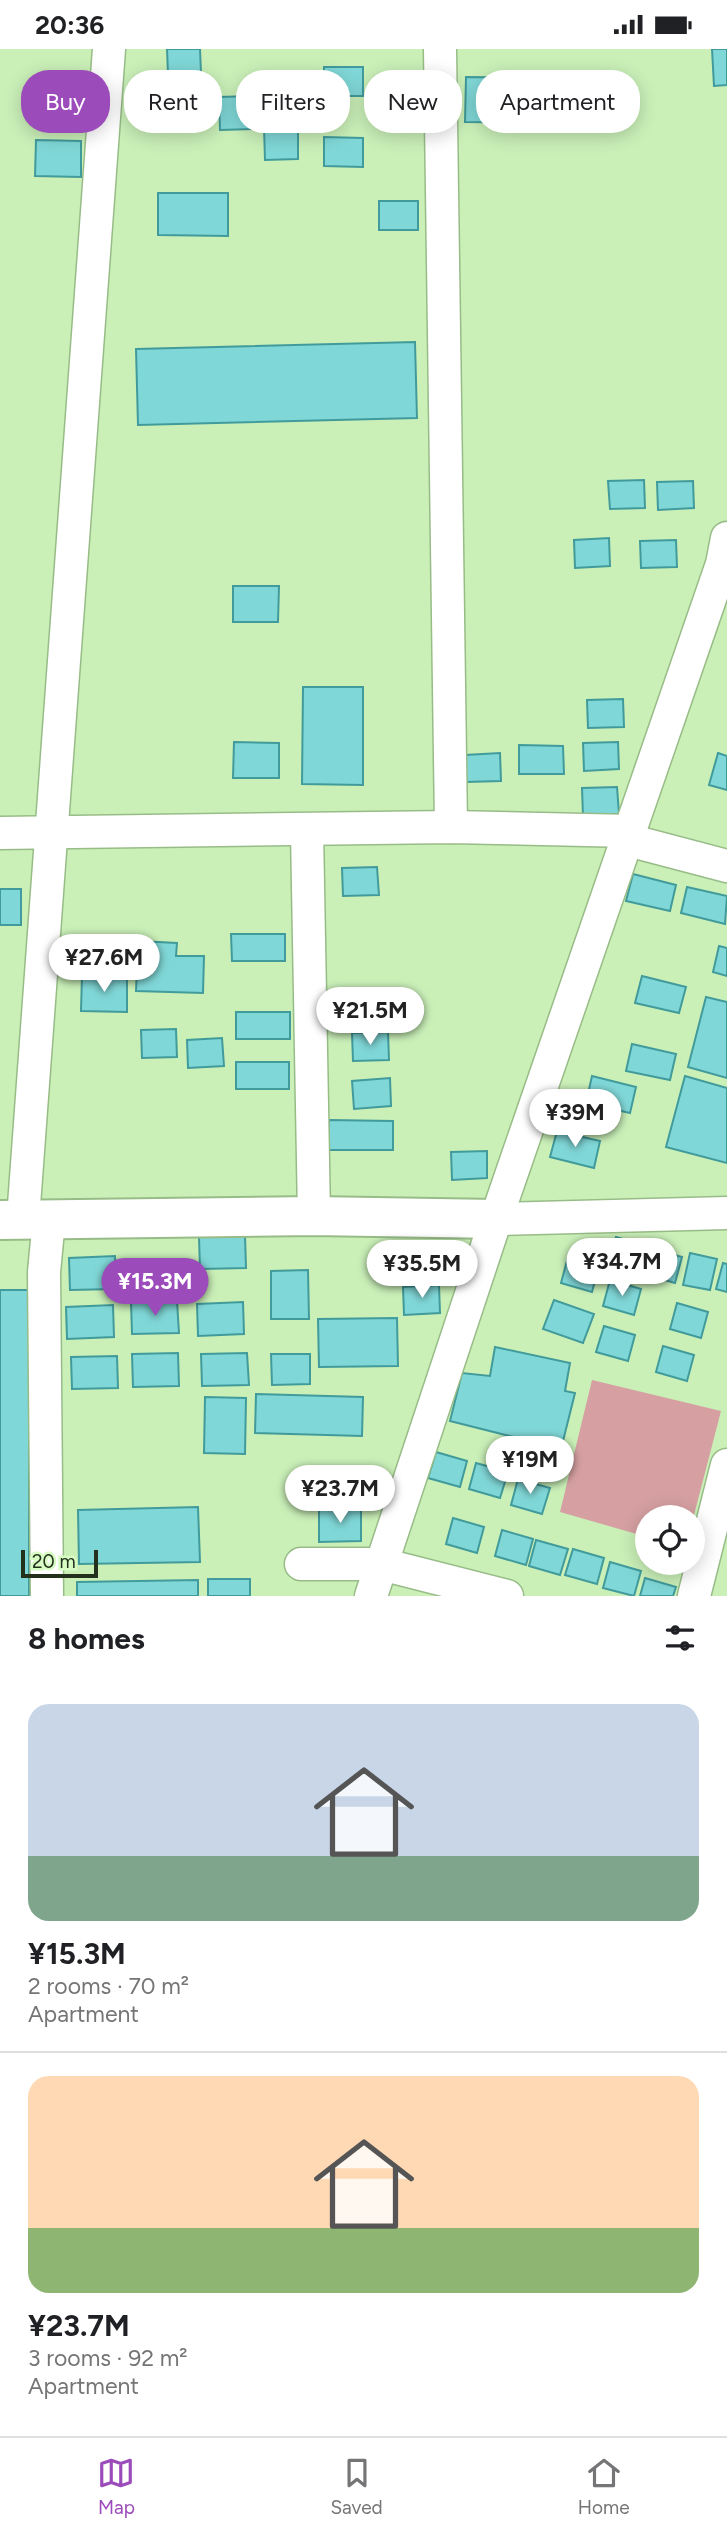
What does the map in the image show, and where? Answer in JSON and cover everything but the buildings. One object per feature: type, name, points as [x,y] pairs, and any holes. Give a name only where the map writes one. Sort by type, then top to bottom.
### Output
[{"type":"street","points":[[47,1596],[44,1272],[24,1220],[109,49]]},
{"type":"street","points":[[440,49],[451,827]]},
{"type":"street","points":[[371,1596],[496,1219],[725,556]]},
{"type":"street","points":[[0,833],[451,827],[630,836],[727,866]]},
{"type":"street","points":[[307,830],[314,1216]]},
{"type":"street","points":[[24,1220],[314,1216],[496,1219],[727,1213]]},
{"type":"street","points":[[694,1596],[727,1465]]},
{"type":"street","points":[[301,1564],[381,1564],[507,1596]]},
{"type":"shaded area","points":[[592,1380],[721,1411],[697,1505],[635,1505],[635,1534],[560,1512]]}]
